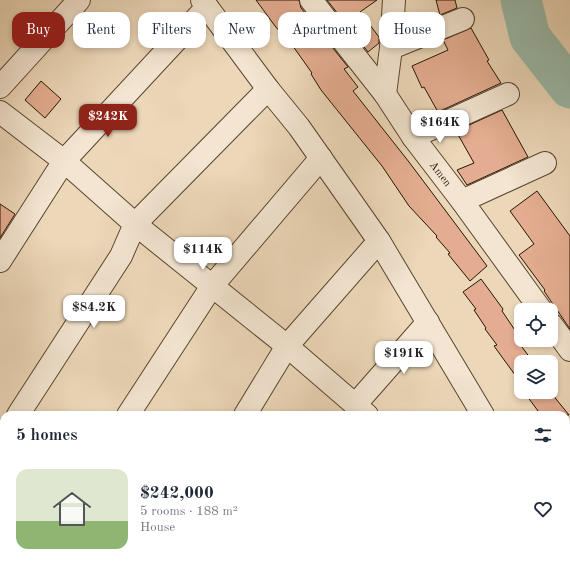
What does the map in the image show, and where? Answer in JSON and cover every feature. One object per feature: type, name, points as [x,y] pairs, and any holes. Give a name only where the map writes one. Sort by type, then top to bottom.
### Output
[{"type":"street","points":[[0,87],[79,0]]},
{"type":"street","name":"Amen","points":[[311,0],[385,94],[413,137],[462,201],[536,303]]},
{"type":"street","points":[[393,12],[394,0]]},
{"type":"street","points":[[0,261],[64,161],[204,4],[268,89],[299,127],[379,241],[479,411]]},
{"type":"street","points":[[445,26],[463,19]]},
{"type":"street","points":[[385,94],[391,48]]},
{"type":"street","points":[[21,411],[120,256],[135,224],[268,89]]},
{"type":"street","points":[[413,137],[508,94]]},
{"type":"street","points":[[0,112],[64,161],[135,224],[287,346],[361,410],[428,322]]},
{"type":"street","points":[[131,411],[212,286],[321,158]]},
{"type":"street","points":[[462,201],[545,163]]},
{"type":"street","points":[[247,411],[287,346],[379,241]]},
{"type":"street","points":[[558,334],[570,350]]},
{"type":"building","points":[[256,0],[299,0],[301,8],[304,12],[278,12],[278,29],[270,19],[270,12],[265,12]]},
{"type":"building","points":[[327,0],[377,0],[360,12],[336,12]]},
{"type":"building","points":[[436,0],[455,0],[457,8],[445,13],[439,12]]},
{"type":"building","points":[[371,26],[379,37],[379,43],[368,52],[365,48],[371,48]]},
{"type":"building","points":[[471,28],[489,60],[487,61],[501,83],[438,112],[424,87],[422,88],[412,66],[448,50],[445,44],[445,39]]},
{"type":"building","points":[[294,48],[333,48],[348,67],[344,69],[358,87],[353,91],[409,162],[487,266],[470,281],[448,254],[450,253],[436,237],[437,236],[409,206],[382,166],[321,90],[311,74],[312,73]]},
{"type":"building","points":[[41,81],[61,99],[45,118],[25,100]]},
{"type":"building","points":[[502,110],[528,157],[467,185],[457,170],[474,163],[456,131]]},
{"type":"building","points":[[537,191],[570,236],[570,329],[558,311],[558,303],[552,303],[544,291],[545,290],[519,255],[534,244],[510,211]]},
{"type":"building","points":[[0,204],[15,214],[0,238]]},
{"type":"building","points":[[481,279],[503,309],[502,311],[514,329],[514,347],[522,347],[528,355],[514,355],[514,374],[494,346],[497,345],[485,329],[486,328],[474,310],[476,309],[463,292]]},
{"type":"building","points":[[529,399],[556,399],[566,411],[538,411]]},
{"type":"waterway","points":[[521,0],[530,37],[570,88]]}]
